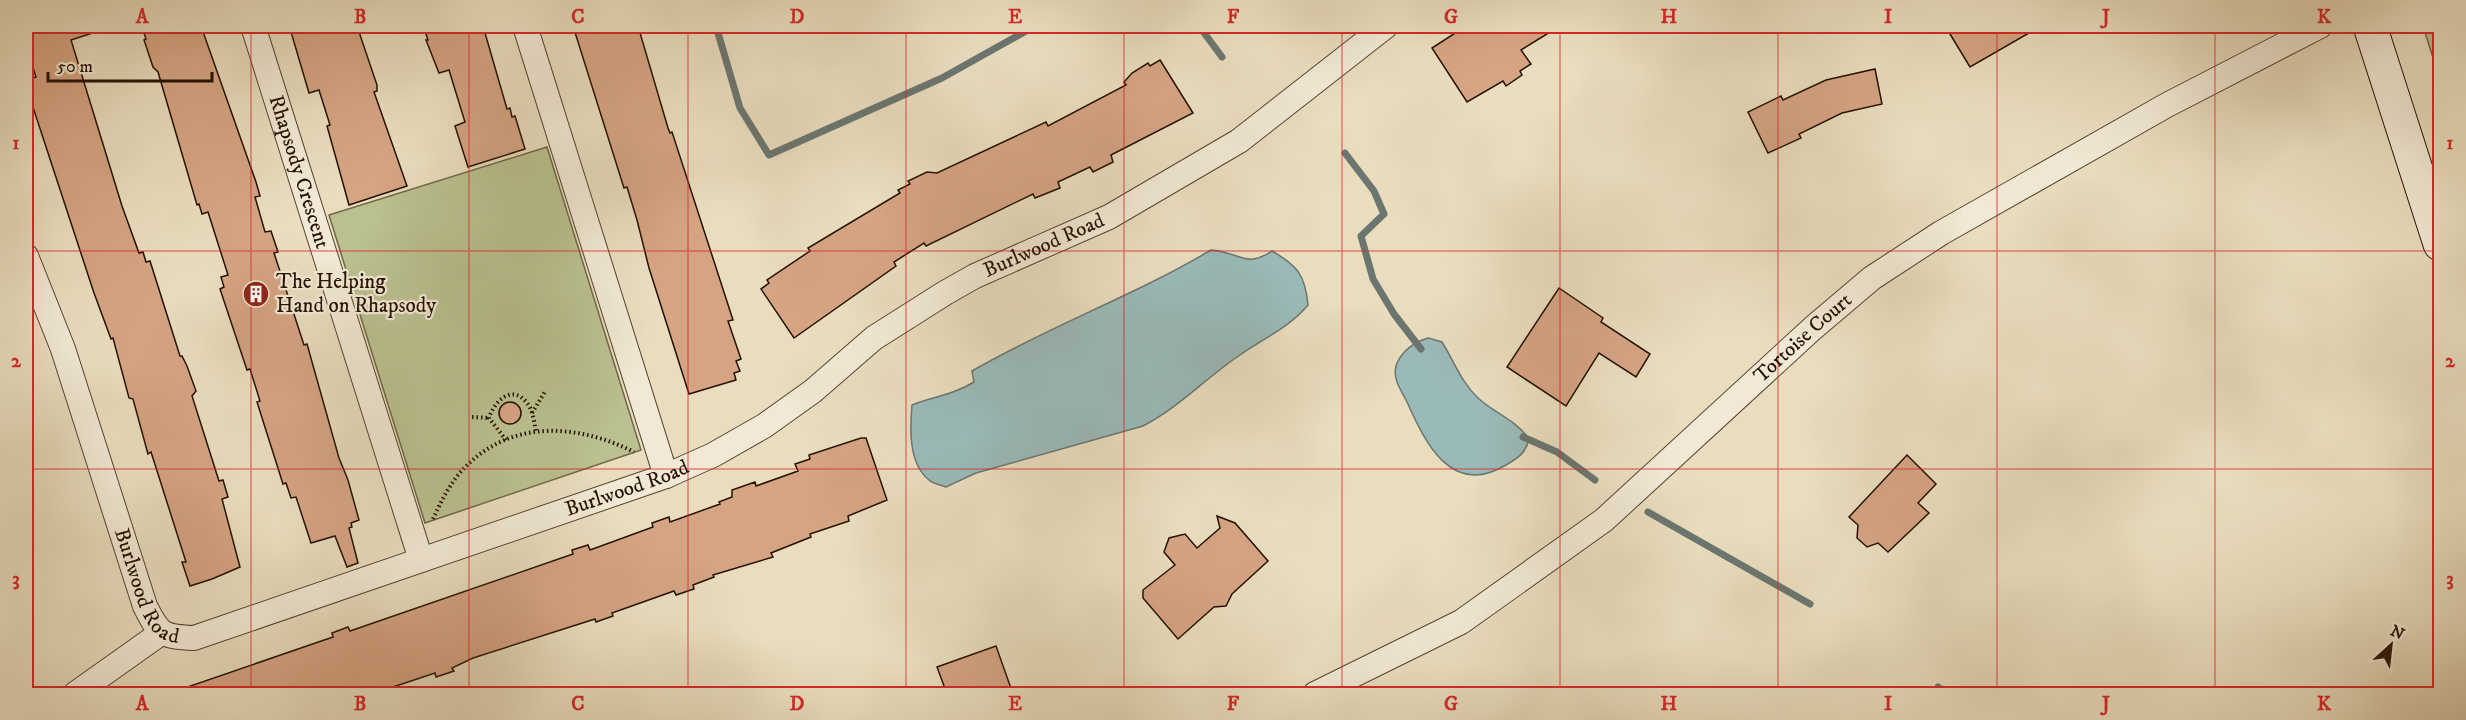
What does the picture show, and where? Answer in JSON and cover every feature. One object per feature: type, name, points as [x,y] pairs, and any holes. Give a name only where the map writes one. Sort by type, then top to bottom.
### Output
[{"type":"street","name":"Rhapsody Crescent","points":[[253,26],[421,560]]},
{"type":"street","points":[[525,26],[666,476]]},
{"type":"street","name":"Burlwood Road","points":[[26,256],[63,349],[145,606],[161,633],[170,637],[194,639],[666,476],[713,455],[764,426],[813,391],[874,338],[945,293],[975,276],[1109,217],[1229,147],[1386,26]]},
{"type":"street","name":"Tortoise Court","points":[[1315,694],[1461,622],[1604,520],[1813,328],[1872,278],[1941,233],[2157,111],[2320,26]]},
{"type":"street","points":[[2370,26],[2440,244]]},
{"type":"street","points":[[75,694],[161,633]]},
{"type":"path","points":[[532,413],[546,390]]},
{"type":"path","points":[[489,418],[496,402],[510,395],[527,402],[536,431]]},
{"type":"path","points":[[472,417],[489,418],[506,440]]},
{"type":"path","points":[[430,525],[458,476],[474,459],[506,440],[536,431],[556,429],[599,436],[639,455]]},
{"type":"green space","points":[[2423,26],[2440,26],[2440,80]]},
{"type":"green space","points":[[547,147],[641,450],[425,523],[329,215]]},
{"type":"water","points":[[1211,250],[1248,259],[1255,259],[1272,251],[1299,272],[1305,286],[1308,305],[1284,327],[1237,357],[1168,411],[1143,426],[976,473],[946,487],[931,481],[922,473],[912,445],[912,405],[951,393],[974,382],[972,371],[1182,267]]},
{"type":"water","points":[[1428,338],[1442,342],[1472,392],[1524,432],[1529,439],[1524,452],[1518,457],[1487,473],[1470,475],[1455,470],[1432,448],[1422,433],[1395,373],[1397,363],[1406,350]]},
{"type":"building","points":[[26,26],[105,26],[105,29],[71,40],[122,206],[139,253],[143,252],[146,262],[150,261],[180,356],[187,366],[196,391],[192,396],[219,481],[223,480],[228,497],[222,499],[240,567],[190,586],[182,562],[186,562],[151,452],[148,454],[133,399],[129,398],[113,338],[111,339],[94,293],[28,92],[33,91],[29,79],[36,77],[26,46]]},
{"type":"building","points":[[158,26],[201,26],[256,182],[260,196],[255,197],[265,232],[271,231],[278,252],[274,253],[304,345],[307,344],[359,520],[351,523],[352,527],[349,528],[358,563],[347,567],[335,536],[311,543],[296,497],[291,498],[286,483],[283,484],[257,402],[260,401],[250,369],[247,370],[220,289],[224,287],[221,277],[228,275],[208,212],[202,214],[199,204],[197,205],[158,72],[153,67],[144,40],[146,39],[143,30]]},
{"type":"building","points":[[293,26],[357,26],[377,85],[377,91],[374,92],[407,186],[349,205],[327,126],[330,125],[319,90],[309,93],[291,32],[295,30]]},
{"type":"building","points":[[442,26],[483,26],[507,109],[510,108],[512,117],[515,116],[525,149],[468,167],[455,126],[465,122],[449,70],[439,73],[426,40],[428,40],[425,31]]},
{"type":"building","points":[[573,26],[638,26],[668,128],[670,133],[672,132],[733,320],[728,321],[741,359],[736,361],[740,371],[734,373],[736,380],[689,394],[649,268],[627,187],[624,188]]},
{"type":"building","points":[[1466,26],[1560,26],[1521,50],[1531,64],[1520,71],[1522,75],[1506,86],[1503,81],[1467,102],[1432,48]]},
{"type":"building","points":[[1965,26],[2041,26],[1970,67],[1950,34]]},
{"type":"building","points":[[1160,60],[1193,113],[1111,155],[1113,162],[1093,172],[1090,167],[1058,182],[1060,188],[1035,198],[1033,194],[926,246],[924,243],[894,262],[896,266],[794,338],[761,289],[769,283],[767,280],[810,251],[808,248],[900,193],[898,190],[910,184],[908,181],[927,172],[937,173],[1046,122],[1048,126],[1126,85],[1124,82],[1132,73],[1148,63],[1150,66]]},
{"type":"building","points":[[1875,69],[1882,104],[1842,113],[1799,134],[1801,138],[1768,153],[1748,112],[1781,96],[1783,100],[1826,80]]},
{"type":"building","points":[[1559,288],[1603,318],[1601,322],[1650,354],[1636,377],[1599,353],[1566,406],[1507,367]]},
{"type":"building","points":[[510,402],[518,405],[521,413],[518,421],[510,424],[502,421],[499,413],[502,405]]},
{"type":"building","points":[[866,438],[887,500],[848,516],[849,521],[810,534],[811,537],[771,553],[773,557],[713,575],[714,577],[693,585],[694,589],[676,595],[674,591],[612,613],[613,616],[596,622],[595,619],[473,658],[452,668],[454,671],[436,677],[435,673],[372,694],[252,694],[251,689],[235,694],[173,694],[173,692],[333,637],[332,633],[348,627],[350,631],[573,554],[572,550],[588,545],[590,550],[653,527],[652,523],[669,517],[670,522],[720,504],[719,502],[732,497],[732,490],[755,482],[756,486],[798,471],[795,464],[810,459],[809,455]]},
{"type":"building","points":[[1907,455],[1936,484],[1918,503],[1929,513],[1888,552],[1878,543],[1867,547],[1857,538],[1858,525],[1849,517]]},
{"type":"building","points":[[1217,516],[1235,523],[1268,561],[1232,594],[1226,606],[1214,607],[1178,639],[1143,598],[1143,590],[1175,565],[1164,552],[1169,538],[1185,534],[1197,548],[1220,528]]},
{"type":"building","points":[[996,646],[1013,694],[947,694],[937,667]]},
{"type":"waterway","points":[[716,26],[740,108],[769,155],[942,78],[1035,26]]},
{"type":"waterway","points":[[1199,26],[1222,57]]},
{"type":"waterway","points":[[1345,153],[1374,191],[1384,214],[1361,236],[1373,279],[1394,314],[1421,349]]},
{"type":"waterway","points":[[1523,437],[1557,452],[1595,480]]},
{"type":"waterway","points":[[1648,512],[1810,604]]},
{"type":"waterway","points":[[1938,687],[1948,694]]},
{"type":"place","name":"The Helping Hand on Rhapsody","points":[[256,294]]}]
